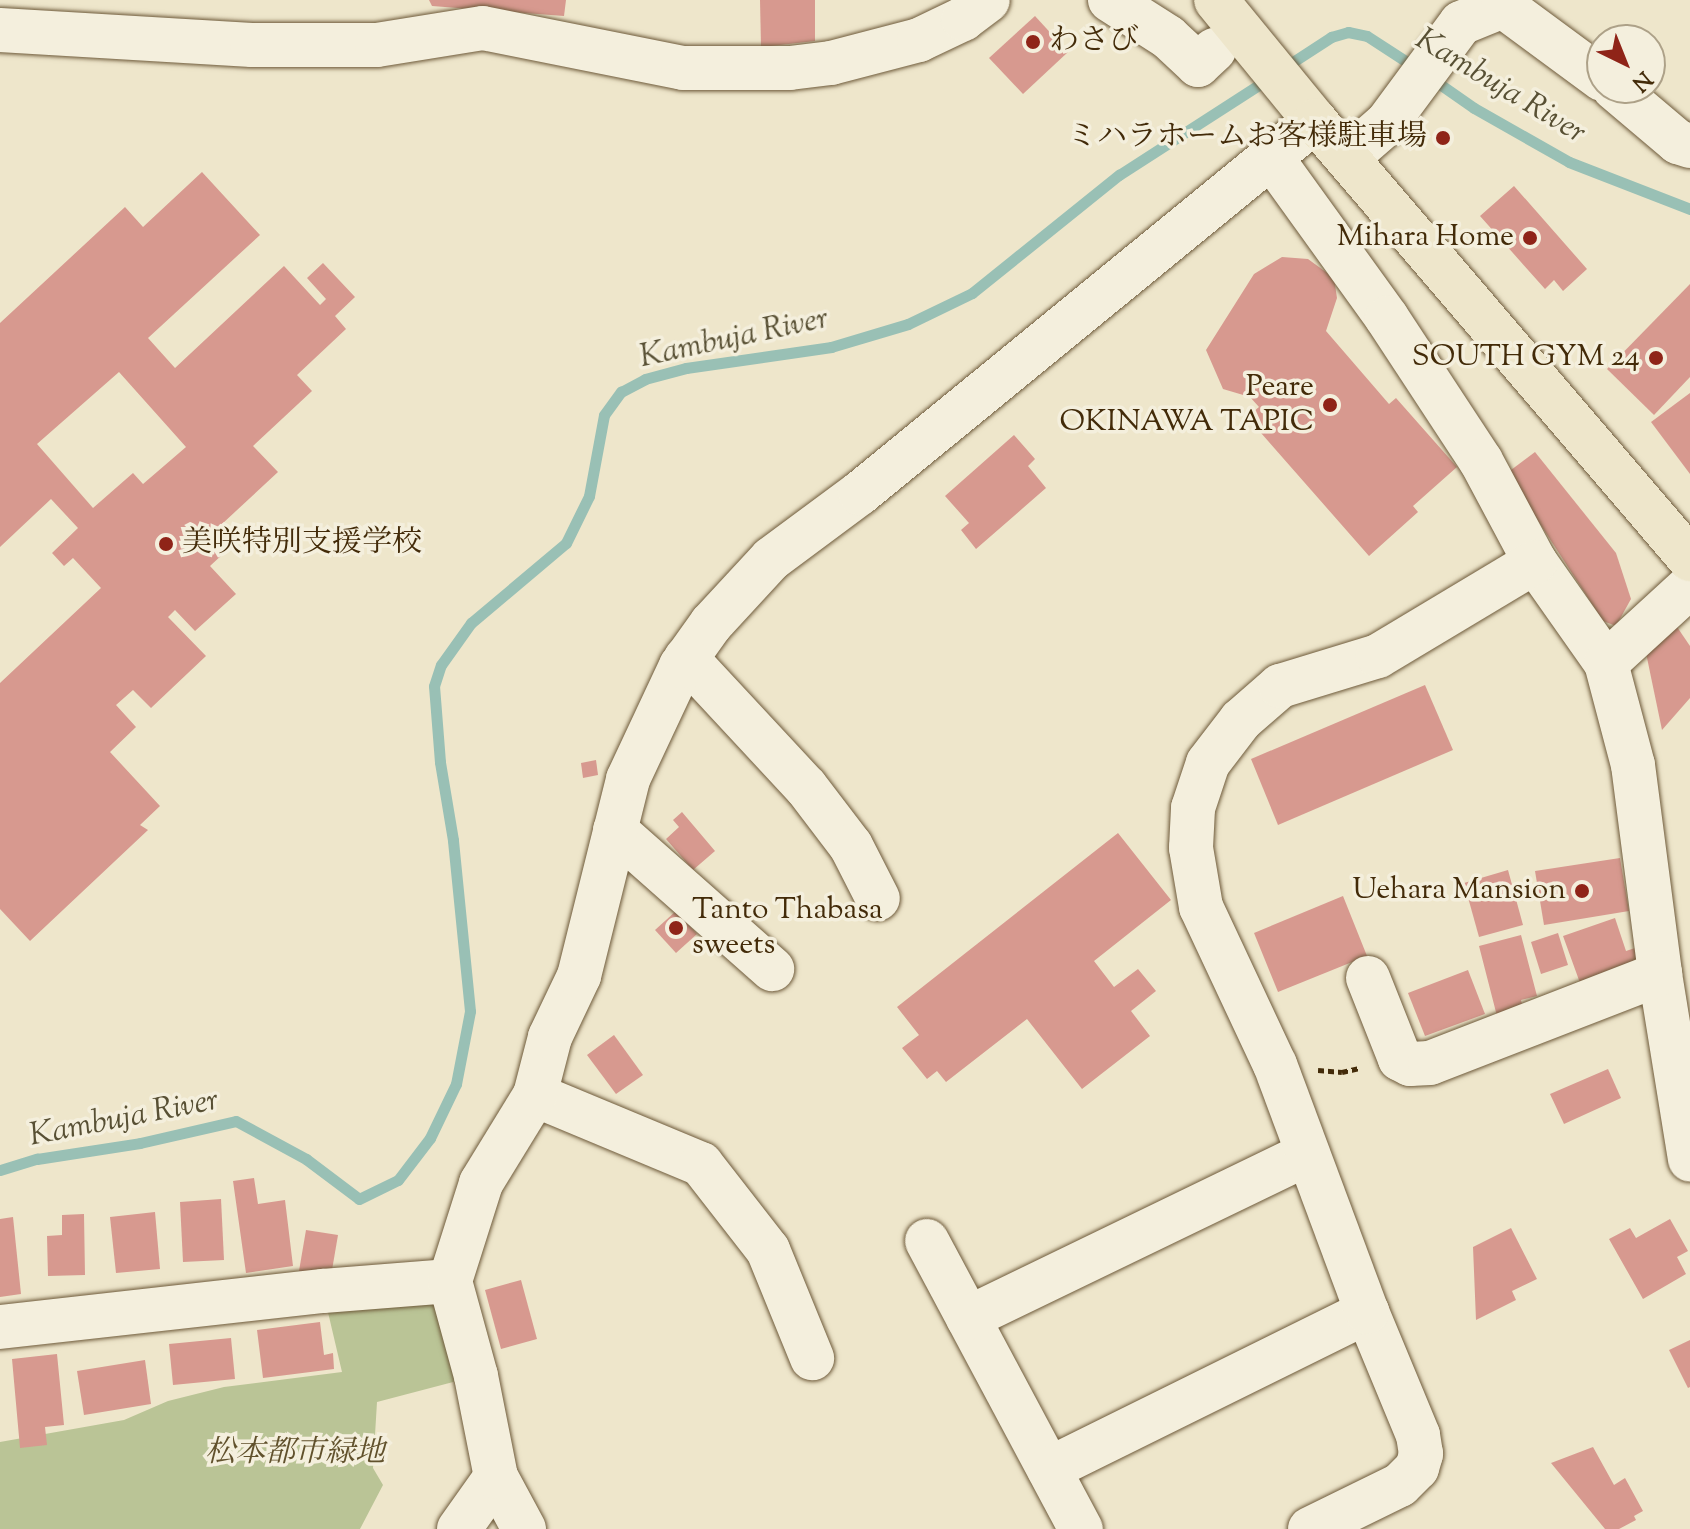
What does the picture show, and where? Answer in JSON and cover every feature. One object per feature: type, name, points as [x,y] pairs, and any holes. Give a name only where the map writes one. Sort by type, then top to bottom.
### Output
[{"type":"highway","points":[[1216,0],[1234,48],[1306,109],[1690,559]]},
{"type":"street","points":[[0,30],[252,45],[377,45],[483,28],[683,68],[790,68],[831,63],[919,40],[963,19],[988,0]]},
{"type":"street","points":[[1347,158],[1387,123],[1461,23],[1503,6],[1586,67]]},
{"type":"street","points":[[1137,18],[1198,65],[1234,48]]},
{"type":"street","points":[[1633,104],[1678,142],[1690,146]]},
{"type":"street","points":[[524,1529],[496,1477],[476,1376],[450,1281],[481,1183],[535,1095],[550,1037],[579,976],[628,779],[686,658],[711,624],[771,559],[860,493],[1271,157],[1306,109]]},
{"type":"street","points":[[1271,157],[1387,318],[1481,461],[1535,562],[1606,663],[1633,765],[1660,974],[1690,1160]]},
{"type":"street","points":[[1310,1529],[1400,1485],[1417,1468],[1421,1454],[1418,1435],[1367,1312],[1275,1065],[1201,907],[1191,848],[1193,808],[1208,763],[1241,720],[1280,686],[1378,656],[1535,562]]},
{"type":"street","points":[[1606,663],[1690,586]]},
{"type":"street","points":[[686,658],[806,787],[851,846],[878,899]]},
{"type":"street","points":[[615,830],[772,969]]},
{"type":"street","points":[[1368,978],[1400,1059],[1410,1064],[1430,1063],[1660,974]]},
{"type":"street","points":[[535,1095],[701,1164],[768,1250],[812,1358]]},
{"type":"street","points":[[968,1318],[1308,1154]]},
{"type":"street","points":[[927,1241],[1081,1529]]},
{"type":"street","points":[[0,1327],[323,1291],[450,1281]]},
{"type":"street","points":[[1049,1469],[1367,1312]]},
{"type":"street","points":[[459,1529],[496,1477]]},
{"type":"green space","name":"松本都市緑地","points":[[450,1281],[476,1376],[377,1402],[373,1468],[383,1485],[360,1529],[0,1529],[0,1442],[124,1420],[168,1401],[224,1387],[342,1372],[323,1291]]},
{"type":"building","points":[[429,0],[566,0],[564,16],[432,6]]},
{"type":"building","points":[[760,0],[815,0],[815,41],[761,47]]},
{"type":"building","points":[[1035,16],[1068,52],[1023,94],[989,58]]},
{"type":"building","points":[[202,172],[260,235],[148,338],[175,368],[284,266],[320,305],[326,299],[307,278],[323,263],[355,297],[335,316],[346,329],[297,375],[312,391],[253,446],[278,472],[222,524],[237,541],[210,566],[236,594],[195,631],[175,610],[168,617],[206,656],[151,708],[133,690],[116,705],[136,727],[110,752],[160,806],[140,825],[148,830],[30,941],[0,909],[0,683],[101,588],[73,558],[64,566],[52,553],[78,528],[51,499],[0,547],[0,323],[125,207],[143,227]],"holes":[[[119,372],[186,447],[143,484],[133,473],[93,508],[37,444]]]},
{"type":"building","points":[[1514,186],[1587,269],[1563,291],[1554,280],[1545,289],[1480,216]]},
{"type":"building","name":"Peare OKINAWA TAPIC","points":[[1282,257],[1308,259],[1334,278],[1337,298],[1326,331],[1389,404],[1396,398],[1457,467],[1413,506],[1418,512],[1369,556],[1247,417],[1259,407],[1250,397],[1223,389],[1206,350],[1254,274]]},
{"type":"building","points":[[1690,284],[1690,377],[1654,415],[1607,369]]},
{"type":"building","points":[[1690,393],[1690,474],[1651,422]]},
{"type":"building","points":[[1014,435],[1035,459],[1028,466],[1046,488],[976,549],[961,530],[969,523],[945,496]]},
{"type":"building","points":[[1535,452],[1616,553],[1631,599],[1616,626],[1603,621],[1507,473]]},
{"type":"building","points":[[1673,621],[1690,646],[1690,698],[1662,730],[1646,653]]},
{"type":"building","points":[[1425,685],[1453,750],[1278,825],[1251,759]]},
{"type":"building","points":[[596,760],[598,775],[583,778],[581,763]]},
{"type":"building","points":[[682,812],[715,851],[693,870],[666,839],[679,827],[673,820]]},
{"type":"building","points":[[1118,833],[1171,900],[1094,961],[1114,987],[1138,969],[1156,991],[1131,1011],[1150,1036],[1082,1089],[1027,1019],[946,1082],[937,1071],[927,1079],[902,1048],[919,1035],[897,1007]]},
{"type":"building","name":"Uehara Mansion","points":[[1620,858],[1629,911],[1544,925],[1535,871]]},
{"type":"building","points":[[1508,870],[1523,925],[1479,937],[1464,883]]},
{"type":"building","points":[[1343,896],[1367,956],[1278,992],[1254,933]]},
{"type":"building","points":[[676,911],[697,934],[676,953],[655,930]]},
{"type":"building","points":[[1615,918],[1626,951],[1635,948],[1644,973],[1584,994],[1563,936]]},
{"type":"building","points":[[1558,933],[1568,965],[1541,974],[1531,942]]},
{"type":"building","points":[[1521,935],[1537,996],[1521,1000],[1524,1013],[1498,1020],[1479,946]]},
{"type":"building","points":[[1468,970],[1485,1014],[1425,1036],[1408,993]]},
{"type":"building","points":[[614,1035],[643,1075],[616,1094],[587,1055]]},
{"type":"building","points":[[1608,1069],[1621,1098],[1564,1124],[1550,1094]]},
{"type":"building","points":[[254,1178],[258,1204],[285,1200],[293,1266],[246,1273],[233,1181]]},
{"type":"building","points":[[221,1199],[224,1260],[183,1262],[180,1202]]},
{"type":"building","points":[[155,1212],[160,1269],[116,1273],[110,1217]]},
{"type":"building","points":[[84,1214],[85,1275],[48,1276],[47,1236],[62,1235],[62,1215]]},
{"type":"building","points":[[13,1217],[21,1294],[0,1297],[0,1219]]},
{"type":"building","points":[[1670,1219],[1688,1251],[1677,1257],[1686,1274],[1643,1299],[1609,1239],[1630,1228],[1636,1238]]},
{"type":"building","points":[[1511,1228],[1537,1279],[1512,1291],[1516,1300],[1476,1320],[1473,1247]]},
{"type":"building","points":[[306,1230],[338,1235],[331,1276],[299,1271]]},
{"type":"building","points":[[521,1280],[537,1339],[501,1349],[485,1290]]},
{"type":"building","points":[[320,1322],[324,1355],[333,1353],[334,1369],[263,1378],[257,1330]]},
{"type":"building","points":[[231,1338],[235,1379],[173,1385],[169,1344]]},
{"type":"building","points":[[1690,1340],[1690,1387],[1688,1388],[1669,1350]]},
{"type":"building","points":[[57,1354],[64,1425],[45,1427],[47,1445],[20,1448],[12,1359]]},
{"type":"building","points":[[145,1360],[151,1404],[84,1415],[77,1371]]},
{"type":"building","points":[[1593,1447],[1614,1485],[1625,1478],[1643,1511],[1634,1516],[1636,1520],[1619,1529],[1605,1529],[1551,1463]]},
{"type":"waterway","name":"Kambuja River","points":[[1282,69],[1331,37],[1348,32],[1367,36],[1416,68]]},
{"type":"waterway","name":"Kambuja River","points":[[1431,78],[1474,108],[1569,162],[1690,209]]},
{"type":"waterway","name":"Kambuja River","points":[[0,1170],[37,1159],[140,1143],[236,1121],[306,1159],[359,1199],[398,1180],[430,1138],[456,1084],[470,1011],[453,840],[440,762],[434,686],[441,665],[471,623],[566,543],[589,496],[604,415],[621,392],[645,379],[686,368],[831,347],[908,324],[972,293],[1119,175],[1268,79]]},
{"type":"place","name":"わさび","points":[[1033,42]]},
{"type":"place","name":"ミハラホームお客様駐車場","points":[[1443,138]]},
{"type":"place","name":"Mihara Home","points":[[1530,238]]},
{"type":"place","name":"SOUTH GYM 24","points":[[1656,358]]},
{"type":"place","name":"Peare OKINAWA TAPIC","points":[[1330,405]]},
{"type":"place","name":"美咲特別支援学校","points":[[166,544]]},
{"type":"place","name":"Uehara Mansion","points":[[1582,891]]},
{"type":"place","name":"Tanto Thabasa sweets","points":[[676,928]]}]
